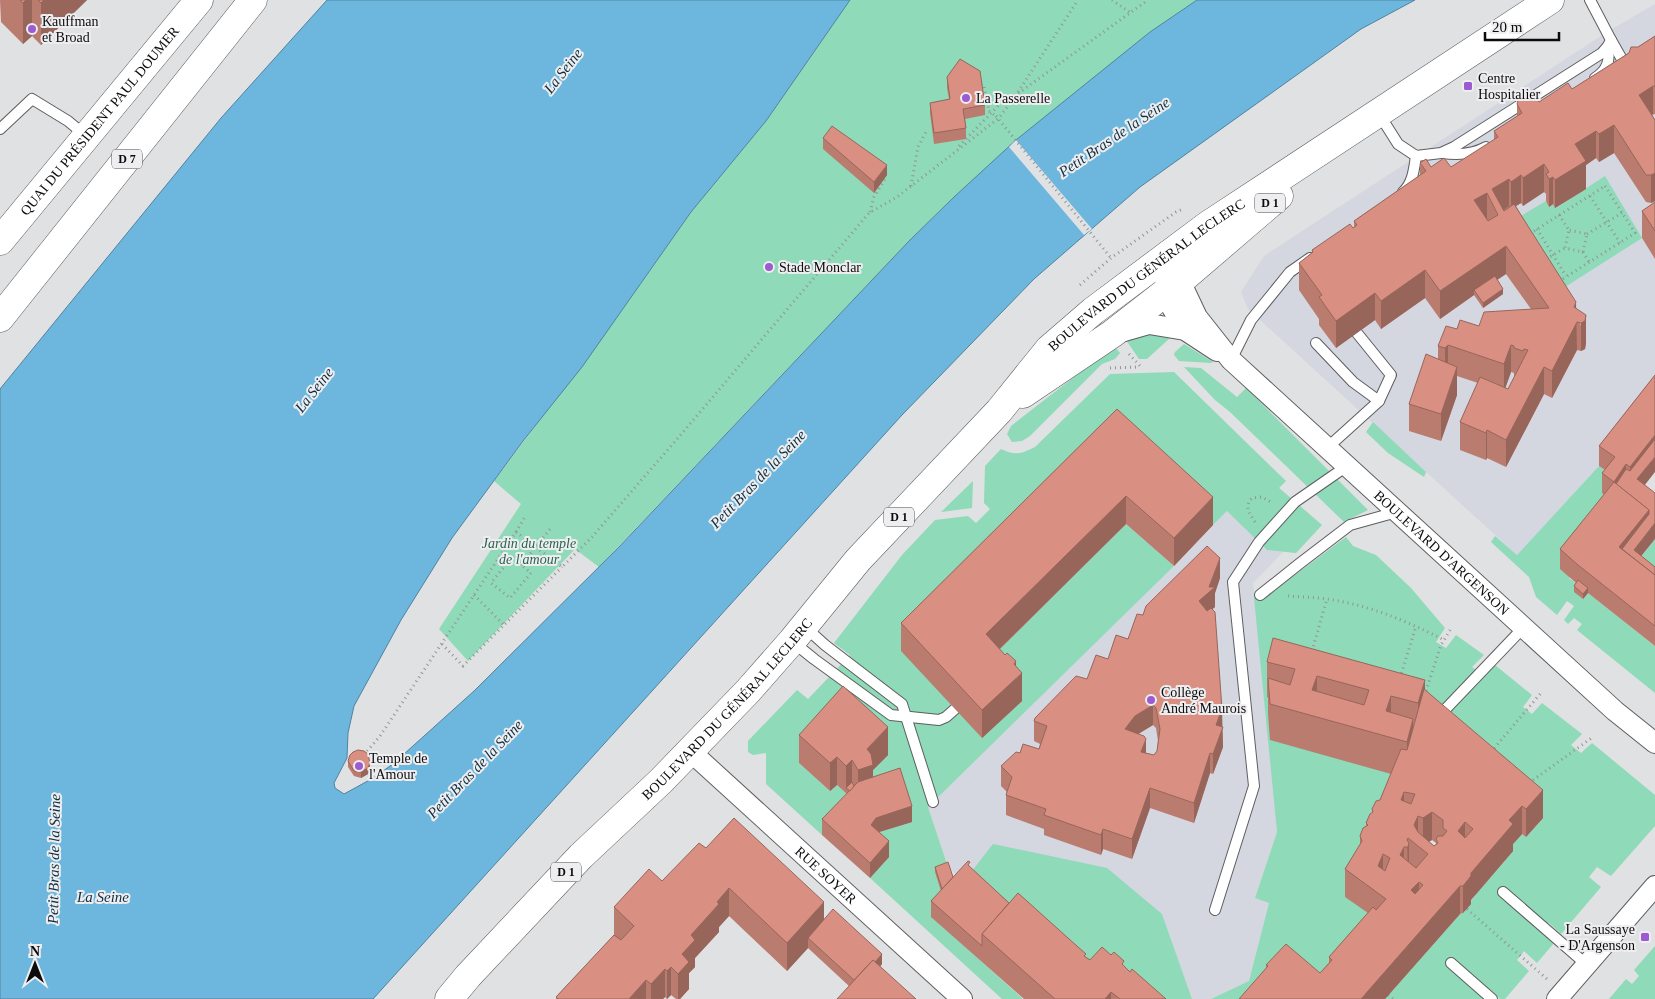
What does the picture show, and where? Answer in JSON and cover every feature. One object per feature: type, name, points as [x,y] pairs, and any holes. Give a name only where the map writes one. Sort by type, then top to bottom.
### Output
[{"type":"main road","name":"QUAI DU PRÉSIDENT PAUL DOUMER","points":[[0,241],[199,0]]},
{"type":"main road","name":"D 7","points":[[0,318],[253,0]]},
{"type":"main road","name":"BOULEVARD DU GÉNÉRAL LECLERC","points":[[450,999],[468,976],[581,856],[661,780],[748,691],[798,634],[858,560],[998,411],[1049,349],[1093,311],[1208,225],[1550,0]]},
{"type":"main road","name":"BOULEVARD DU GÉNÉRAL LECLERC","points":[[998,411],[1112,334],[1172,287],[1370,119]]},
{"type":"street","points":[[1172,287],[1167,273],[1192,238]]},
{"type":"street","name":"BOULEVARD D'ARGENSON","points":[[1172,287],[1185,330]]},
{"type":"street","name":"BOULEVARD D'ARGENSON","points":[[1172,287],[1231,360]]},
{"type":"street","name":"BOULEVARD D'ARGENSON","points":[[1112,334],[1149,324],[1185,330],[1231,360],[1615,711],[1655,743]]},
{"type":"street","name":"RUE SOYER","points":[[690,751],[962,999]]},
{"type":"street","points":[[1557,999],[1655,886]]},
{"type":"lane","points":[[1590,0],[1609,43],[1631,75]]},
{"type":"lane","points":[[1585,84],[1601,74],[1608,65],[1609,43]]},
{"type":"lane","points":[[1441,153],[1454,147],[1602,53],[1609,43]]},
{"type":"lane","points":[[0,128],[32,100],[68,121],[87,137]]},
{"type":"lane","points":[[1370,119],[1398,144],[1416,156],[1441,153],[1460,155],[1471,153],[1480,150],[1494,141]]},
{"type":"lane","points":[[1398,196],[1406,190],[1413,174],[1416,156]]},
{"type":"lane","points":[[1231,360],[1251,320],[1290,272],[1321,250]]},
{"type":"lane","points":[[1328,448],[1379,401],[1391,375],[1357,333]]},
{"type":"lane","points":[[1316,343],[1353,382],[1379,401]]},
{"type":"lane","points":[[1215,910],[1254,786],[1233,582],[1259,542],[1295,502],[1347,466]]},
{"type":"lane","points":[[1260,595],[1350,525],[1397,512]]},
{"type":"lane","points":[[1432,723],[1524,627]]},
{"type":"lane","points":[[798,634],[826,645],[902,704],[933,802]]},
{"type":"lane","points":[[798,634],[814,659],[891,715],[939,720],[946,718],[955,709]]},
{"type":"lane","points":[[1503,892],[1587,965]]},
{"type":"lane","points":[[1451,963],[1492,999]]},
{"type":"path","points":[[442,644],[463,666],[592,537],[870,213],[897,197],[998,118],[1016,95],[1078,0]]},
{"type":"path","points":[[1112,0],[1131,13]]},
{"type":"path","points":[[933,169],[964,141],[1002,102],[1016,95],[1148,0]]},
{"type":"path","points":[[984,87],[989,111],[998,118],[1111,258],[1176,212],[1190,209]]},
{"type":"path","points":[[910,186],[918,147],[927,130]]},
{"type":"path","points":[[870,213],[874,197],[885,179]]},
{"type":"path","points":[[1605,186],[1634,233],[1558,282],[1528,235],[1590,196],[1605,186]]},
{"type":"path","points":[[1590,196],[1620,243]]},
{"type":"path","points":[[1569,230],[1587,234],[1622,213]]},
{"type":"path","points":[[1560,215],[1569,230],[1565,248]]},
{"type":"path","points":[[1537,229],[1566,276]]},
{"type":"path","points":[[1587,234],[1583,252],[1589,262]]},
{"type":"path","points":[[1544,260],[1565,248],[1583,252]]},
{"type":"path","points":[[1104,368],[1140,366]]},
{"type":"path","points":[[1266,534],[1249,514],[1247,505],[1252,498],[1262,497],[1287,511]]},
{"type":"path","points":[[364,756],[380,736],[442,644],[526,515]]},
{"type":"path","points":[[521,565],[550,528]]},
{"type":"path","points":[[516,532],[562,567]]},
{"type":"path","points":[[512,557],[521,565],[531,573],[510,598],[491,583],[512,557]]},
{"type":"path","points":[[474,595],[504,625]]},
{"type":"path","points":[[1282,596],[1327,599],[1353,604],[1387,614],[1444,640]]},
{"type":"path","points":[[1310,659],[1327,599]]},
{"type":"path","points":[[1398,686],[1416,626]]},
{"type":"path","points":[[1426,691],[1441,645],[1452,627]]},
{"type":"path","points":[[1486,758],[1541,693]]},
{"type":"path","points":[[1522,788],[1593,737]]},
{"type":"path","points":[[1467,909],[1548,980]]},
{"type":"path","points":[[1388,995],[1393,999]]},
{"type":"shaded area","points":[[1655,4],[1655,395],[1599,466],[1517,555],[1248,309],[1241,292],[1264,256],[1607,32]]},
{"type":"shaded area","name":"Collège André Maurois","points":[[1263,474],[1322,525],[1296,553],[1284,551],[1253,583],[1277,832],[1255,898],[1269,903],[1249,981],[1211,999],[1192,999],[1162,914],[968,876],[963,881],[948,867],[928,807],[1174,566]]},
{"type":"green space","name":"Stade Monclar","points":[[850,0],[1197,0],[1150,32],[954,197],[910,240],[599,567],[575,549],[468,661],[439,629],[521,504],[494,481],[620,313],[691,212],[766,121]]},
{"type":"green space","points":[[1605,176],[1642,238],[1554,294],[1509,223],[1546,201],[1549,207],[1553,204],[1556,208]]},
{"type":"green space","points":[[1150,331],[1171,337],[1147,359],[1139,359],[1126,340]]},
{"type":"green space","points":[[1184,344],[1213,362],[1179,361],[1174,355]]},
{"type":"green space","points":[[1114,346],[1120,353],[1115,359],[1102,364],[1030,436],[1022,441],[1012,442],[1007,434],[1011,426]]},
{"type":"green space","points":[[1184,367],[1201,368],[1237,397],[1246,388],[1368,510],[1344,522],[1230,412],[1215,400]]},
{"type":"green space","points":[[1174,372],[1286,481],[1279,488],[1322,525],[1296,553],[1267,550],[1227,511],[1213,525],[1117,437],[986,662],[1126,524],[1174,566],[928,807],[948,867],[945,902],[932,917],[1023,999],[1002,999],[870,878],[889,857],[876,833],[912,822],[799,763],[830,791],[837,785],[854,800],[822,835],[766,784],[766,753],[753,755],[748,752],[748,741],[797,690],[808,699],[850,655],[834,643],[902,555],[935,520],[968,516],[976,523],[990,509],[984,503],[985,466],[1001,449],[1011,453],[1018,453],[1035,447],[1110,374]]},
{"type":"green space","points":[[1373,422],[1426,472],[1424,477],[1388,453],[1366,432]]},
{"type":"green space","points":[[1599,466],[1615,477],[1614,502],[1569,578],[1578,585],[1583,599],[1588,593],[1655,646],[1655,693],[1577,630],[1582,624],[1574,618],[1568,624],[1564,620],[1574,606],[1567,601],[1557,615],[1536,597],[1529,577],[1491,542],[1495,536],[1517,555]]},
{"type":"green space","points":[[973,481],[972,508],[941,512]]},
{"type":"green space","points":[[1346,537],[1353,546],[1376,555],[1411,588],[1445,628],[1436,642],[1446,648],[1456,635],[1484,655],[1472,667],[1484,676],[1495,665],[1532,695],[1523,707],[1532,714],[1542,703],[1582,734],[1571,745],[1581,753],[1592,743],[1655,795],[1655,826],[1611,876],[1597,867],[1589,877],[1601,887],[1561,934],[1549,923],[1541,931],[1554,943],[1537,963],[1524,951],[1517,960],[1529,971],[1505,999],[1500,999],[1490,989],[1484,999],[1385,999],[1471,904],[1471,901],[1516,840],[1522,834],[1526,837],[1543,818],[1295,705],[1401,776],[1382,923],[1330,985],[1263,999],[1211,999],[1249,981],[1269,903],[1255,898],[1277,832],[1254,598],[1264,598]]},
{"type":"green space","points":[[1655,539],[1655,583],[1634,566]]},
{"type":"green space","points":[[993,844],[1107,868],[1162,914],[1192,999],[1135,999],[968,876]]},
{"type":"green space","points":[[1655,946],[1655,999],[1609,999],[1626,979],[1632,984],[1639,976],[1634,970]]},
{"type":"water","points":[[327,0],[850,0],[766,121],[691,212],[582,367],[523,441],[452,538],[401,620],[354,706],[348,733],[347,758],[334,783],[335,788],[344,794],[375,777],[394,763],[474,691],[618,548],[910,240],[954,197],[1016,140],[1150,32],[1197,0],[1415,0],[1361,29],[1140,187],[1034,279],[902,415],[373,999],[0,999],[0,389],[221,118]]},
{"type":"pier","points":[[1016,140],[1092,229],[1084,235],[1009,147]]},
{"type":"building","points":[[1655,36],[1655,86],[1639,95],[1655,120],[1655,173],[1646,175],[1614,125],[1599,134],[1596,131],[1575,144],[1586,161],[1555,180],[1553,177],[1549,179],[1546,174],[1549,172],[1544,164],[1523,178],[1521,175],[1511,182],[1509,179],[1492,189],[1504,211],[1514,204],[1576,302],[1574,307],[1586,315],[1585,321],[1577,322],[1552,371],[1544,367],[1506,440],[1487,430],[1486,433],[1460,422],[1480,377],[1508,389],[1528,350],[1524,349],[1523,351],[1511,345],[1504,364],[1448,345],[1445,348],[1438,346],[1446,326],[1457,329],[1460,320],[1479,326],[1484,312],[1549,308],[1506,246],[1440,291],[1425,270],[1381,301],[1375,293],[1336,321],[1319,297],[1322,295],[1299,263],[1313,252],[1312,250],[1350,224],[1353,228],[1357,225],[1354,221],[1426,171],[1420,163],[1426,159],[1431,167],[1444,158],[1451,167],[1498,137],[1494,131],[1522,113],[1517,104],[1518,100],[1529,93],[1534,93],[1539,102],[1568,83],[1572,89],[1629,53],[1631,47],[1638,47]],"holes":[[[1487,193],[1498,215],[1488,221],[1474,200]]]},
{"type":"building","name":"La Passerelle","points":[[960,59],[980,71],[985,105],[963,109],[966,128],[934,133],[930,103],[950,99],[947,77]]},
{"type":"building","points":[[832,126],[887,165],[874,182],[823,138]]},
{"type":"building","points":[[1655,202],[1655,231],[1642,211]]},
{"type":"building","points":[[1495,276],[1503,289],[1483,303],[1474,290]]},
{"type":"building","points":[[1426,354],[1457,367],[1441,414],[1409,404]]},
{"type":"building","points":[[1655,375],[1655,435],[1630,467],[1626,464],[1614,482],[1602,473],[1615,457],[1599,446]]},
{"type":"building","points":[[1117,409],[1213,497],[1174,538],[1126,496],[986,634],[1005,655],[1007,653],[1016,661],[1014,664],[1022,673],[982,710],[901,623]]},
{"type":"building","points":[[1655,439],[1655,457],[1637,479],[1655,493],[1655,523],[1634,550],[1655,567],[1655,575],[1622,549],[1649,514],[1649,510],[1616,484],[1626,469],[1630,471]]},
{"type":"building","points":[[1614,482],[1649,510],[1619,547],[1655,575],[1655,626],[1560,549]]},
{"type":"building","points":[[1207,546],[1220,558],[1209,587],[1215,587],[1199,601],[1207,611],[1211,608],[1215,612],[1222,709],[1216,725],[1223,727],[1213,754],[1210,753],[1194,803],[1150,788],[1132,839],[1103,829],[1101,835],[1044,815],[1046,809],[1006,795],[1012,777],[1001,766],[1016,752],[1020,753],[1023,744],[1039,749],[1047,726],[1034,721],[1035,718],[1076,676],[1087,679],[1096,655],[1108,659],[1116,635],[1128,639],[1137,614],[1143,615],[1146,606]],"holes":[[[1153,705],[1156,708],[1160,729],[1157,751],[1154,755],[1141,752],[1146,739],[1144,736],[1125,729],[1135,716]]]},
{"type":"building","points":[[1578,580],[1588,588],[1583,594],[1574,586]]},
{"type":"building","points":[[1273,638],[1425,680],[1418,703],[1391,696],[1386,711],[1413,719],[1407,742],[1270,704],[1268,678],[1290,685],[1295,669],[1267,662]],"holes":[[[1317,676],[1369,690],[1364,705],[1312,690]]]},
{"type":"building","points":[[843,686],[888,727],[867,749],[871,754],[873,765],[858,770],[852,760],[846,766],[837,757],[830,763],[799,735]]},
{"type":"building","points":[[1424,689],[1543,790],[1526,809],[1522,806],[1509,820],[1513,824],[1471,873],[1471,876],[1463,886],[1460,886],[1361,999],[1239,999],[1268,966],[1266,965],[1286,944],[1320,973],[1332,960],[1329,957],[1373,907],[1376,910],[1386,899],[1345,869],[1362,841],[1360,836],[1363,828],[1368,825],[1366,823],[1373,812],[1372,809],[1376,801],[1380,800],[1401,749],[1407,750]],"holes":[[[1404,792],[1415,794],[1411,804],[1401,800]],[[1432,812],[1443,820],[1443,828],[1447,831],[1443,836],[1438,836],[1436,839],[1438,843],[1434,846],[1418,832],[1414,825],[1418,816],[1423,818]],[[1465,822],[1473,829],[1465,838],[1458,831]],[[1408,838],[1428,854],[1416,868],[1400,855],[1404,847],[1408,847],[1409,843]],[[1383,854],[1390,858],[1385,871],[1378,866]],[[1419,882],[1423,885],[1415,894],[1411,890]]]},
{"type":"building","name":"Temple de l'Amour","points":[[358,750],[368,754],[370,763],[368,768],[361,772],[354,771],[348,761],[350,755]]},
{"type":"building","points":[[900,768],[912,806],[876,818],[871,825],[889,841],[870,863],[822,819],[858,782]]},
{"type":"building","points":[[852,782],[854,786],[850,791],[846,788]]},
{"type":"building","points":[[734,818],[824,902],[787,943],[729,888],[717,902],[719,904],[691,935],[695,940],[682,954],[689,962],[678,974],[671,967],[667,971],[665,969],[651,984],[646,980],[629,999],[558,999],[556,997],[614,935],[621,940],[634,926],[614,907],[649,869],[662,881],[699,843],[706,848]]},
{"type":"building","points":[[968,861],[970,862],[968,865],[1009,903],[982,934],[982,946],[931,901]]},
{"type":"building","points":[[948,862],[953,877],[942,889],[935,867]]},
{"type":"building","points":[[1018,893],[1086,954],[1084,956],[1090,960],[1102,947],[1111,955],[1114,952],[1124,961],[1122,964],[1130,972],[1132,969],[1166,999],[1120,999],[1111,992],[1105,999],[1055,999],[982,934]]},
{"type":"building","points":[[833,909],[882,954],[875,962],[873,960],[854,980],[808,938]]},
{"type":"building","points":[[873,960],[916,999],[837,999]]},
{"type":"place","name":"Kauffman et Broad","points":[[32,29]]},
{"type":"place","name":"Centre Hospitalier","points":[[1468,86]]},
{"type":"place","name":"La Passerelle","points":[[966,98]]},
{"type":"place","name":"Stade Monclar","points":[[769,267]]},
{"type":"place","name":"Collège André Maurois","points":[[1151,700]]},
{"type":"place","name":"Temple de l'Amour","points":[[359,766]]},
{"type":"place","name":"La Saussaye - D'Argenson","points":[[1645,937]]},
{"type":"water label","name":"La Seine","points":[[563,71]]},
{"type":"water label","name":"Petit Bras de la Seine","points":[[1114,137]]},
{"type":"water label","name":"La Seine","points":[[314,390]]},
{"type":"water label","name":"Petit Bras de la Seine","points":[[758,479]]},
{"type":"water label","name":"Petit Bras de la Seine","points":[[475,769]]},
{"type":"water label","name":"Petit Bras de la Seine","points":[[54,859]]},
{"type":"water label","name":"La Seine","points":[[103,897]]},
{"type":"park label","name":"Jardin du temple de l'amour","points":[[529,552]]}]
